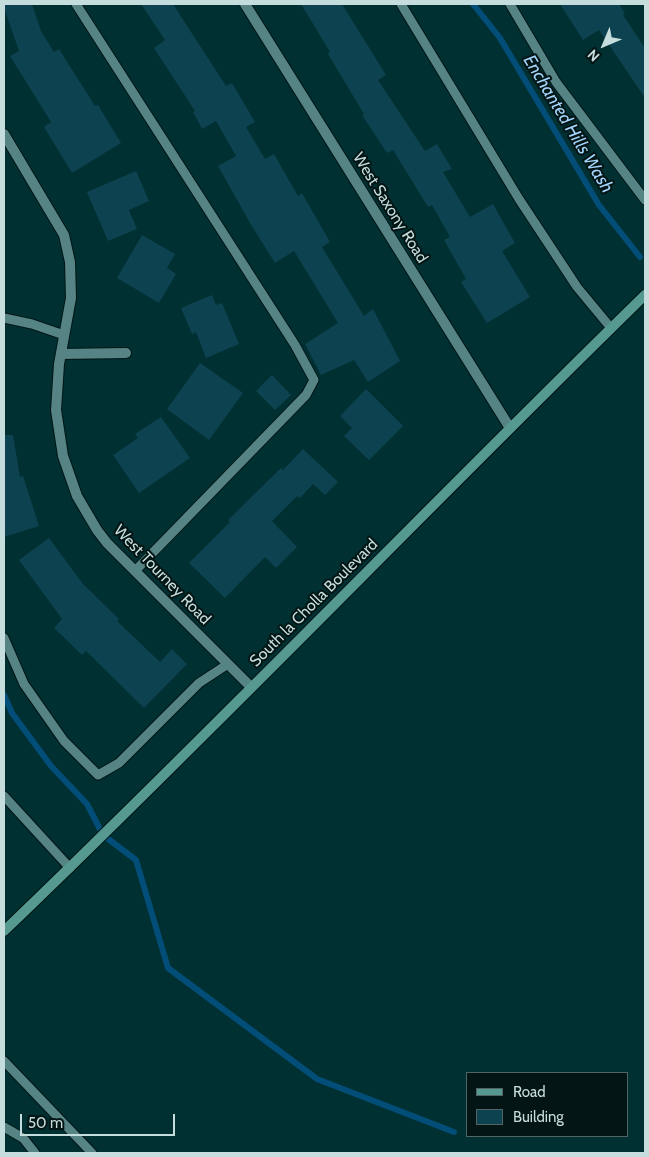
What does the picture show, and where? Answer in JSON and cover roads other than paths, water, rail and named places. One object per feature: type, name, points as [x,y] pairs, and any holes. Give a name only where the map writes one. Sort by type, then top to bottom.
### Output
[{"type":"main road","name":"South la Cholla Boulevard","points":[[4,930],[70,868],[645,295]]},
{"type":"street","name":"West Saxony Road","points":[[245,4],[510,428]]},
{"type":"street","name":"West Tourney Road","points":[[4,134],[64,236],[70,262],[71,298],[60,354],[56,410],[63,456],[77,496],[107,543],[251,687]]},
{"type":"street","points":[[60,354],[126,353]]},
{"type":"lane","points":[[76,4],[290,337],[314,380],[306,396],[135,571]]},
{"type":"lane","points":[[401,4],[519,199],[577,287],[611,328]]},
{"type":"lane","points":[[510,4],[556,82],[645,200]]},
{"type":"lane","points":[[4,318],[32,324],[64,335]]},
{"type":"lane","points":[[4,638],[24,684],[64,741],[98,775],[119,763],[199,683],[228,664]]},
{"type":"lane","points":[[4,796],[70,868]]},
{"type":"lane","points":[[4,1061],[92,1153]]},
{"type":"lane","points":[[4,1127],[23,1138],[35,1153]]},
{"type":"waterway","name":"Enchanted Hills Wash","points":[[473,4],[500,38],[599,205],[640,257]]},
{"type":"waterway","points":[[4,695],[12,713],[51,766],[87,804],[103,835],[136,860],[168,968],[317,1079],[454,1132]]}]
